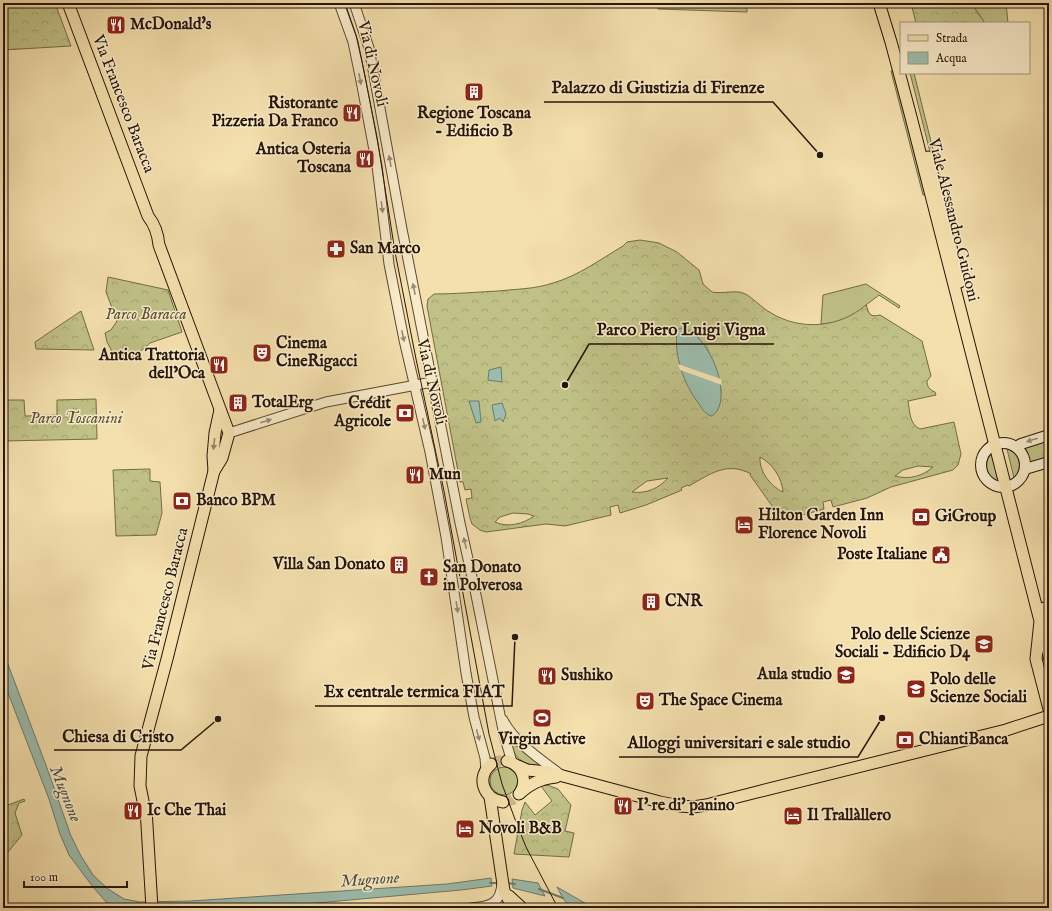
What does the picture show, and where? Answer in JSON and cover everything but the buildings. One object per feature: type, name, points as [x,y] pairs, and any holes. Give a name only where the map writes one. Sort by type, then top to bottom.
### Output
[{"type":"main road","name":"Via Francesco Baracca","points":[[68,3],[148,216],[153,223],[158,236],[159,245],[209,377],[222,430],[225,433],[229,433],[222,458],[214,471],[147,735],[146,816],[152,908]]},
{"type":"main road","name":"Viale Alessandro Guidoni","points":[[879,3],[891,42],[1009,486],[1049,629]]},
{"type":"main road","points":[[887,3],[900,52]]},
{"type":"main road","name":"Viale Alessandro Guidoni","points":[[906,74],[998,444]]},
{"type":"main road","name":"Via Francesco Baracca","points":[[214,471],[213,456],[219,413]]},
{"type":"main road","points":[[1016,447],[1049,435]]},
{"type":"main road","points":[[998,444],[1011,444],[1016,447],[1023,456],[1025,469],[1020,479],[1009,486],[998,486],[991,483],[982,472],[982,458],[986,451],[998,444]]},
{"type":"main road","points":[[1025,469],[1049,462]]},
{"type":"main road","name":"Viale Alessandro Guidoni","points":[[1009,486],[1049,658]]},
{"type":"main road","points":[[1040,621],[1036,659],[1049,709]]},
{"type":"main road","points":[[512,763],[532,771],[562,776],[664,803],[684,807],[698,806],[1006,730],[1049,716]]},
{"type":"main road","name":"Via di Novoli","points":[[512,763],[522,772],[524,778],[524,786],[520,794],[526,787],[536,781],[562,776]]},
{"type":"main road","name":"Via di Novoli","points":[[488,767],[483,777],[483,785],[490,797],[503,890],[512,908]]},
{"type":"main road","points":[[490,797],[503,803],[495,813],[493,819]]},
{"type":"main road","points":[[503,890],[522,908]]},
{"type":"street","name":"Via di Novoli","points":[[339,3],[353,42],[377,166],[389,264],[404,340],[416,386],[439,496],[457,604],[466,673],[474,717],[488,767]]},
{"type":"street","name":"Via di Novoli","points":[[354,3],[364,31],[371,59],[432,382],[507,749],[512,763]]},
{"type":"street","points":[[229,433],[326,402],[432,382]]},
{"type":"street","points":[[499,710],[507,727],[519,741],[562,776]]},
{"type":"street","points":[[470,908],[483,907],[494,902],[503,890]]},
{"type":"green space","points":[[3,3],[55,3],[71,46],[3,50]]},
{"type":"green space","points":[[656,3],[747,3],[747,12],[658,9]]},
{"type":"green space","points":[[911,3],[971,3],[984,22],[916,22]]},
{"type":"green space","points":[[971,3],[1006,3],[1008,22],[984,22]]},
{"type":"green space","points":[[895,70],[927,194],[923,195],[891,71]]},
{"type":"green space","points":[[910,74],[914,74],[943,190],[940,191]]},
{"type":"green space","points":[[640,240],[659,243],[677,252],[699,270],[703,284],[712,292],[743,293],[768,311],[783,319],[795,323],[807,324],[832,322],[855,313],[866,305],[870,314],[874,316],[880,315],[922,341],[931,376],[927,381],[927,385],[935,392],[936,395],[908,401],[912,421],[916,427],[920,429],[954,422],[961,454],[958,465],[953,470],[891,487],[867,498],[833,507],[831,500],[823,502],[824,509],[788,519],[780,517],[750,475],[751,474],[742,470],[726,469],[704,477],[689,486],[688,485],[681,488],[682,490],[646,505],[620,513],[618,505],[610,507],[611,515],[565,526],[546,524],[486,532],[480,530],[472,524],[470,518],[466,499],[472,498],[471,489],[465,490],[463,482],[460,482],[427,306],[428,299],[434,294],[498,291],[546,285],[580,272],[598,262],[627,242]],"holes":[[[688,330],[697,336],[708,350],[718,377],[721,392],[712,416],[707,413],[695,398],[682,371],[679,361],[677,332]],[[760,457],[773,467],[779,477],[783,492],[766,478],[760,462]],[[918,466],[933,467],[925,473],[916,476],[905,478],[895,476],[903,470]],[[668,478],[661,485],[652,490],[632,492],[647,481]],[[513,513],[534,516],[520,523],[510,525],[495,522],[500,517]]]},
{"type":"green space","name":"Parco Baracca","points":[[108,277],[168,290],[182,332],[150,343],[134,357],[114,355],[107,342],[105,333],[111,330],[117,321],[106,292]]},
{"type":"green space","points":[[866,284],[900,306],[899,308],[879,295],[866,305],[868,312],[871,315],[878,316],[873,319],[821,324],[823,295]]},
{"type":"green space","points":[[81,311],[94,350],[36,349],[35,342]]},
{"type":"green space","name":"Parco Toscanini","points":[[96,399],[97,439],[3,441],[3,400],[24,400],[25,416],[57,415],[57,400]]},
{"type":"green space","points":[[1049,438],[1049,458],[1031,465],[1023,446]]},
{"type":"green space","points":[[1007,449],[1016,454],[1020,461],[1020,470],[1014,478]]},
{"type":"green space","points":[[993,452],[1000,482],[991,477],[987,470],[987,460]]},
{"type":"green space","points":[[150,469],[150,481],[160,482],[162,513],[156,535],[116,536],[113,470]]},
{"type":"green space","points":[[509,734],[543,764],[541,767],[527,764],[514,753]]},
{"type":"green space","points":[[504,767],[514,771],[518,781],[514,791],[504,795],[494,791],[490,781],[494,771]]},
{"type":"green space","points":[[547,785],[558,789],[571,805],[565,831],[574,833],[569,857],[514,854],[522,810],[525,802],[535,815],[552,801],[541,786]]},
{"type":"green space","points":[[24,799],[25,801],[19,803],[15,813],[22,835],[3,858],[3,807]]},
{"type":"water","points":[[681,328],[691,332],[701,340],[716,367],[720,382],[721,396],[719,408],[712,416],[704,412],[693,396],[684,378],[678,359],[676,340],[677,330]]},
{"type":"water","points":[[501,367],[502,382],[488,380],[489,370]]},
{"type":"water","points":[[469,401],[479,401],[481,422],[476,423]]},
{"type":"water","points":[[502,403],[506,414],[503,422],[500,418],[495,421],[492,405]]},
{"type":"water","points":[[3,651],[71,836],[93,875],[108,889],[124,899],[140,902],[191,901],[447,884],[491,878],[492,886],[261,908],[117,908],[107,903],[69,855],[3,680]]},
{"type":"water","points":[[512,879],[538,883],[545,896],[513,888]]},
{"type":"water","points":[[557,887],[592,908],[573,907],[567,903]]},
{"type":"pier","points":[[678,364],[721,379],[722,385],[680,370]]},
{"type":"waterway","name":"Mugnone","points":[[490,883],[499,883]]},
{"type":"waterway","name":"Mugnone","points":[[506,883],[515,884]]},
{"type":"waterway","name":"Mugnone","points":[[539,889],[563,898]]},
{"type":"tunnel","points":[[491,764],[498,761],[507,761]]},
{"type":"tunnel","points":[[503,802],[512,800],[519,794]]},
{"type":"tram line","points":[[345,3],[356,35],[377,137],[395,252],[444,491],[489,734],[502,784],[516,822],[526,847],[558,908]]},
{"type":"place","name":"McDonald's","points":[[116,25]]},
{"type":"place","name":"Regione Toscana - Edificio B","points":[[474,92]]},
{"type":"place","name":"Ristorante Pizzeria Da Franco","points":[[352,113]]},
{"type":"place","name":"Palazzo di Giustizia di Firenze","points":[[820,155]]},
{"type":"place","name":"Antica Osteria Toscana","points":[[365,159]]},
{"type":"place","name":"San Marco","points":[[336,249]]},
{"type":"place","name":"Cinema CineRigacci","points":[[262,353]]},
{"type":"place","name":"Antica Trattoria dell’Oca","points":[[219,365]]},
{"type":"place","name":"Parco Piero Luigi Vigna","points":[[565,385]]},
{"type":"place","name":"TotalErg","points":[[238,403]]},
{"type":"place","name":"Crédit Agricole","points":[[405,413]]},
{"type":"place","name":"Mun","points":[[415,475]]},
{"type":"place","name":"Banco BPM","points":[[182,501]]},
{"type":"place","name":"GiGroup","points":[[921,517]]},
{"type":"place","name":"Hilton Garden Inn Florence Novoli","points":[[744,525]]},
{"type":"place","name":"Poste Italiane","points":[[941,555]]},
{"type":"place","name":"Villa San Donato","points":[[399,565]]},
{"type":"place","name":"San Donato in Polverosa","points":[[429,577]]},
{"type":"place","name":"CNR","points":[[651,602]]},
{"type":"place","name":"Ex centrale termica FIAT","points":[[515,637]]},
{"type":"place","name":"Polo delle Scienze Sociali - Edificio D4","points":[[984,644]]},
{"type":"place","name":"Aula studio","points":[[846,675]]},
{"type":"place","name":"Sushiko","points":[[547,676]]},
{"type":"place","name":"Polo delle Scienze Sociali","points":[[916,689]]},
{"type":"place","name":"The Space Cinema","points":[[645,701]]},
{"type":"place","name":"Virgin Active","points":[[542,718]]},
{"type":"place","name":"Alloggi universitari e sale studio","points":[[882,718]]},
{"type":"place","name":"Chiesa di Cristo","points":[[218,719]]},
{"type":"place","name":"ChiantiBanca","points":[[905,740]]},
{"type":"place","name":"I' re di' panino","points":[[623,806]]},
{"type":"place","name":"Ic Che Thai","points":[[133,811]]},
{"type":"place","name":"Il Trallàllero","points":[[793,816]]},
{"type":"place","name":"Novoli B&B","points":[[465,829]]}]
